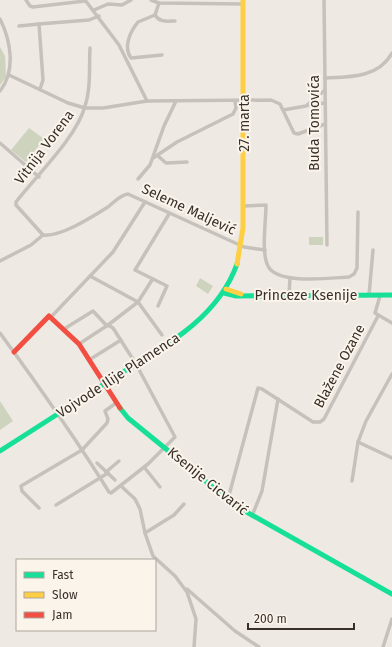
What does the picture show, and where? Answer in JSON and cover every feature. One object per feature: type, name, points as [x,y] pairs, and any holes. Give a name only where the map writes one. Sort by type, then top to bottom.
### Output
[{"type":"street","points":[[26,0],[30,6],[33,7],[85,0],[94,10],[129,59]]},
{"type":"street","points":[[94,10],[108,4],[118,6],[129,0]]},
{"type":"street","points":[[151,0],[159,3],[243,2]]},
{"type":"street","name":"Buda Tomovića","points":[[324,0],[327,245]]},
{"type":"street","name":"27. marta","points":[[225,291],[237,264],[241,246],[244,206],[243,2]]},
{"type":"street","points":[[155,15],[159,3]]},
{"type":"street","points":[[155,15],[159,20],[175,21]]},
{"type":"street","points":[[147,101],[129,59],[127,45],[136,24],[141,20],[155,15]]},
{"type":"street","points":[[20,26],[89,20],[98,16]]},
{"type":"street","points":[[0,19],[8,40],[10,62],[9,75],[0,91]]},
{"type":"street","points":[[39,24],[43,80],[40,89]]},
{"type":"street","points":[[85,108],[90,48]]},
{"type":"street","points":[[325,78],[359,76],[368,73],[386,63],[392,53]]},
{"type":"street","points":[[129,59],[162,55]]},
{"type":"street","points":[[9,75],[74,105],[85,108],[103,108],[147,101],[276,101],[280,104],[294,133],[298,134],[325,124]]},
{"type":"street","points":[[306,106],[326,90]]},
{"type":"street","points":[[138,179],[147,170],[153,158],[157,143],[176,101]]},
{"type":"street","points":[[153,158],[158,156],[165,149],[231,116],[235,111],[235,101]]},
{"type":"street","points":[[283,110],[325,103]]},
{"type":"street","name":"Vitnija Vorena","points":[[43,235],[16,203],[38,177],[74,127],[85,108]]},
{"type":"street","points":[[157,143],[165,149]]},
{"type":"street","points":[[0,144],[38,177]]},
{"type":"street","points":[[158,156],[166,163],[187,162]]},
{"type":"street","name":"Seleme Maljević","points":[[43,235],[50,236],[75,225],[127,194],[241,246]]},
{"type":"street","points":[[14,352],[90,276],[115,248],[145,202]]},
{"type":"street","name":"Princeze Ksenije","points":[[244,206],[266,205],[265,250],[267,266],[278,276],[290,278],[349,277],[354,274],[357,268],[358,212]]},
{"type":"street","points":[[158,306],[166,286],[135,270],[169,214]]},
{"type":"street","points":[[0,261],[31,245],[43,235]]},
{"type":"street","points":[[241,246],[265,250]]},
{"type":"street","name":"Princeze Ksenije","points":[[369,295],[373,250]]},
{"type":"street","points":[[90,276],[138,302],[162,335]]},
{"type":"street","points":[[289,295],[290,278]]},
{"type":"street","points":[[79,344],[108,326],[138,302],[152,280]]},
{"type":"street","name":"Princeze Ksenije","points":[[225,291],[231,295],[392,295]]},
{"type":"street","name":"Vojvode Ilije Plamenca","points":[[0,451],[196,324],[212,308],[225,291]]},
{"type":"street","points":[[380,296],[375,310],[378,316],[392,323]]},
{"type":"street","points":[[0,333],[59,413],[110,493],[144,467],[175,437],[136,364],[111,326],[108,326],[93,311],[64,329]]},
{"type":"street","points":[[50,316],[79,344],[90,360],[121,340]]},
{"type":"street","name":"Blažene Ozane","points":[[228,499],[257,390],[260,387],[314,422],[322,422],[378,316]]},
{"type":"street","name":"Ksenije Cicvarić","points":[[90,360],[99,374],[103,385],[128,418],[166,447],[228,499],[252,516],[391,592]]},
{"type":"street","points":[[352,481],[358,442],[366,420],[392,374]]},
{"type":"street","points":[[252,516],[262,491],[278,399]]},
{"type":"street","points":[[40,508],[22,491],[21,486],[82,450],[107,423],[108,419],[104,411],[116,403]]},
{"type":"street","points":[[358,442],[392,458]]},
{"type":"street","points":[[56,505],[101,479],[119,461]]},
{"type":"street","points":[[97,463],[115,480]]},
{"type":"street","points":[[144,467],[160,487]]},
{"type":"street","points":[[121,486],[138,504],[142,512],[145,533],[153,556],[235,631],[259,647]]},
{"type":"street","points":[[145,533],[174,515],[184,504]]},
{"type":"street","points":[[183,585],[192,604],[196,619],[194,647]]},
{"type":"street","points":[[383,647],[392,619]]},
{"type":"green space","points":[[0,47],[5,56],[6,77],[0,85]]},
{"type":"green space","points":[[29,128],[44,139],[26,162],[11,150]]},
{"type":"green space","points":[[309,237],[323,237],[323,245],[309,245]]},
{"type":"green space","points":[[200,278],[213,286],[208,294],[196,286]]},
{"type":"green space","points":[[0,401],[13,421],[0,430]]},
{"type":"traffic: fast","points":[[0,451],[183,333],[200,319],[215,303],[227,285],[237,264]]},
{"type":"traffic: fast","points":[[224,293],[236,296],[392,295]]},
{"type":"traffic: fast","points":[[120,408],[128,418],[236,506],[392,594]]},
{"type":"traffic: slow","points":[[237,264],[243,228],[243,0]]},
{"type":"traffic: slow","points":[[226,289],[241,294]]},
{"type":"traffic: jam","points":[[14,352],[49,316],[79,344],[120,408]]}]
